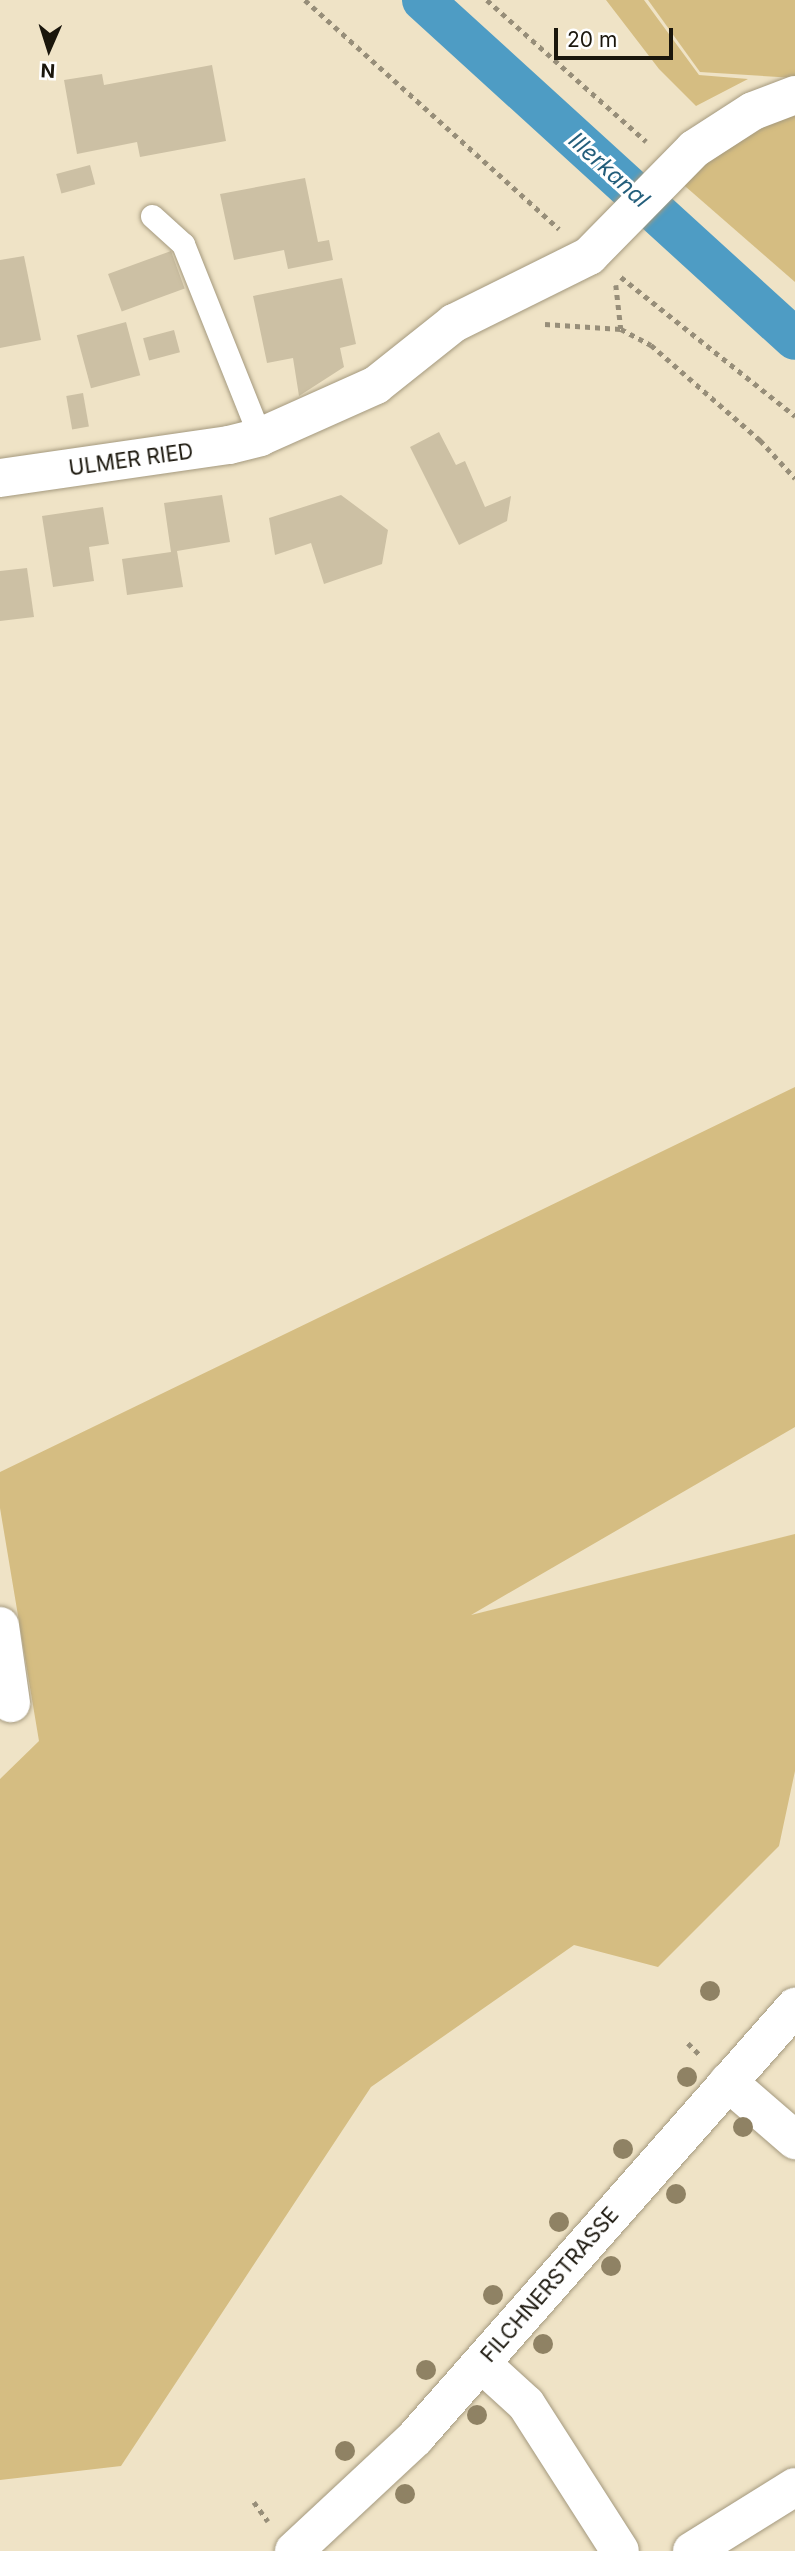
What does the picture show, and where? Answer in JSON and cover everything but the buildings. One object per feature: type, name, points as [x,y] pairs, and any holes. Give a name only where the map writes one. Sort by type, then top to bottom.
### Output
[{"type":"street","name":"ULMER RIED","points":[[0,478],[229,446],[260,437],[388,378],[409,356],[454,323],[528,287],[604,264],[677,165],[753,111],[795,95]]},
{"type":"street","points":[[0,1626],[10,1703]]},
{"type":"street","name":"FILCHNERSTRASSE","points":[[293,2551],[391,2464],[795,2007]]},
{"type":"street","points":[[728,2082],[795,2140]]},
{"type":"street","points":[[482,2364],[526,2404],[620,2551]]},
{"type":"street","points":[[692,2551],[795,2487]]},
{"type":"lane","points":[[152,216],[183,244],[260,437]]},
{"type":"path","points":[[305,0],[604,264],[795,416]]},
{"type":"path","points":[[487,0],[626,128],[677,165]]},
{"type":"path","points":[[604,264],[621,330]]},
{"type":"path","points":[[534,329],[545,324],[584,324],[621,330],[651,345],[760,440],[795,478]]},
{"type":"shaded area","points":[[606,0],[644,0],[699,75],[748,79],[696,106],[659,69]]},
{"type":"shaded area","points":[[648,0],[795,0],[795,78],[700,72]]},
{"type":"shaded area","points":[[795,108],[795,282],[678,180]]},
{"type":"shaded area","points":[[795,1087],[795,1427],[471,1615],[795,1534],[795,1771],[779,1846],[658,1967],[574,1945],[371,2087],[121,2466],[0,2480],[0,1779],[39,1741],[0,1508],[0,1472]]},
{"type":"waterway","name":"Illerkanal","points":[[423,0],[795,339]]}]
